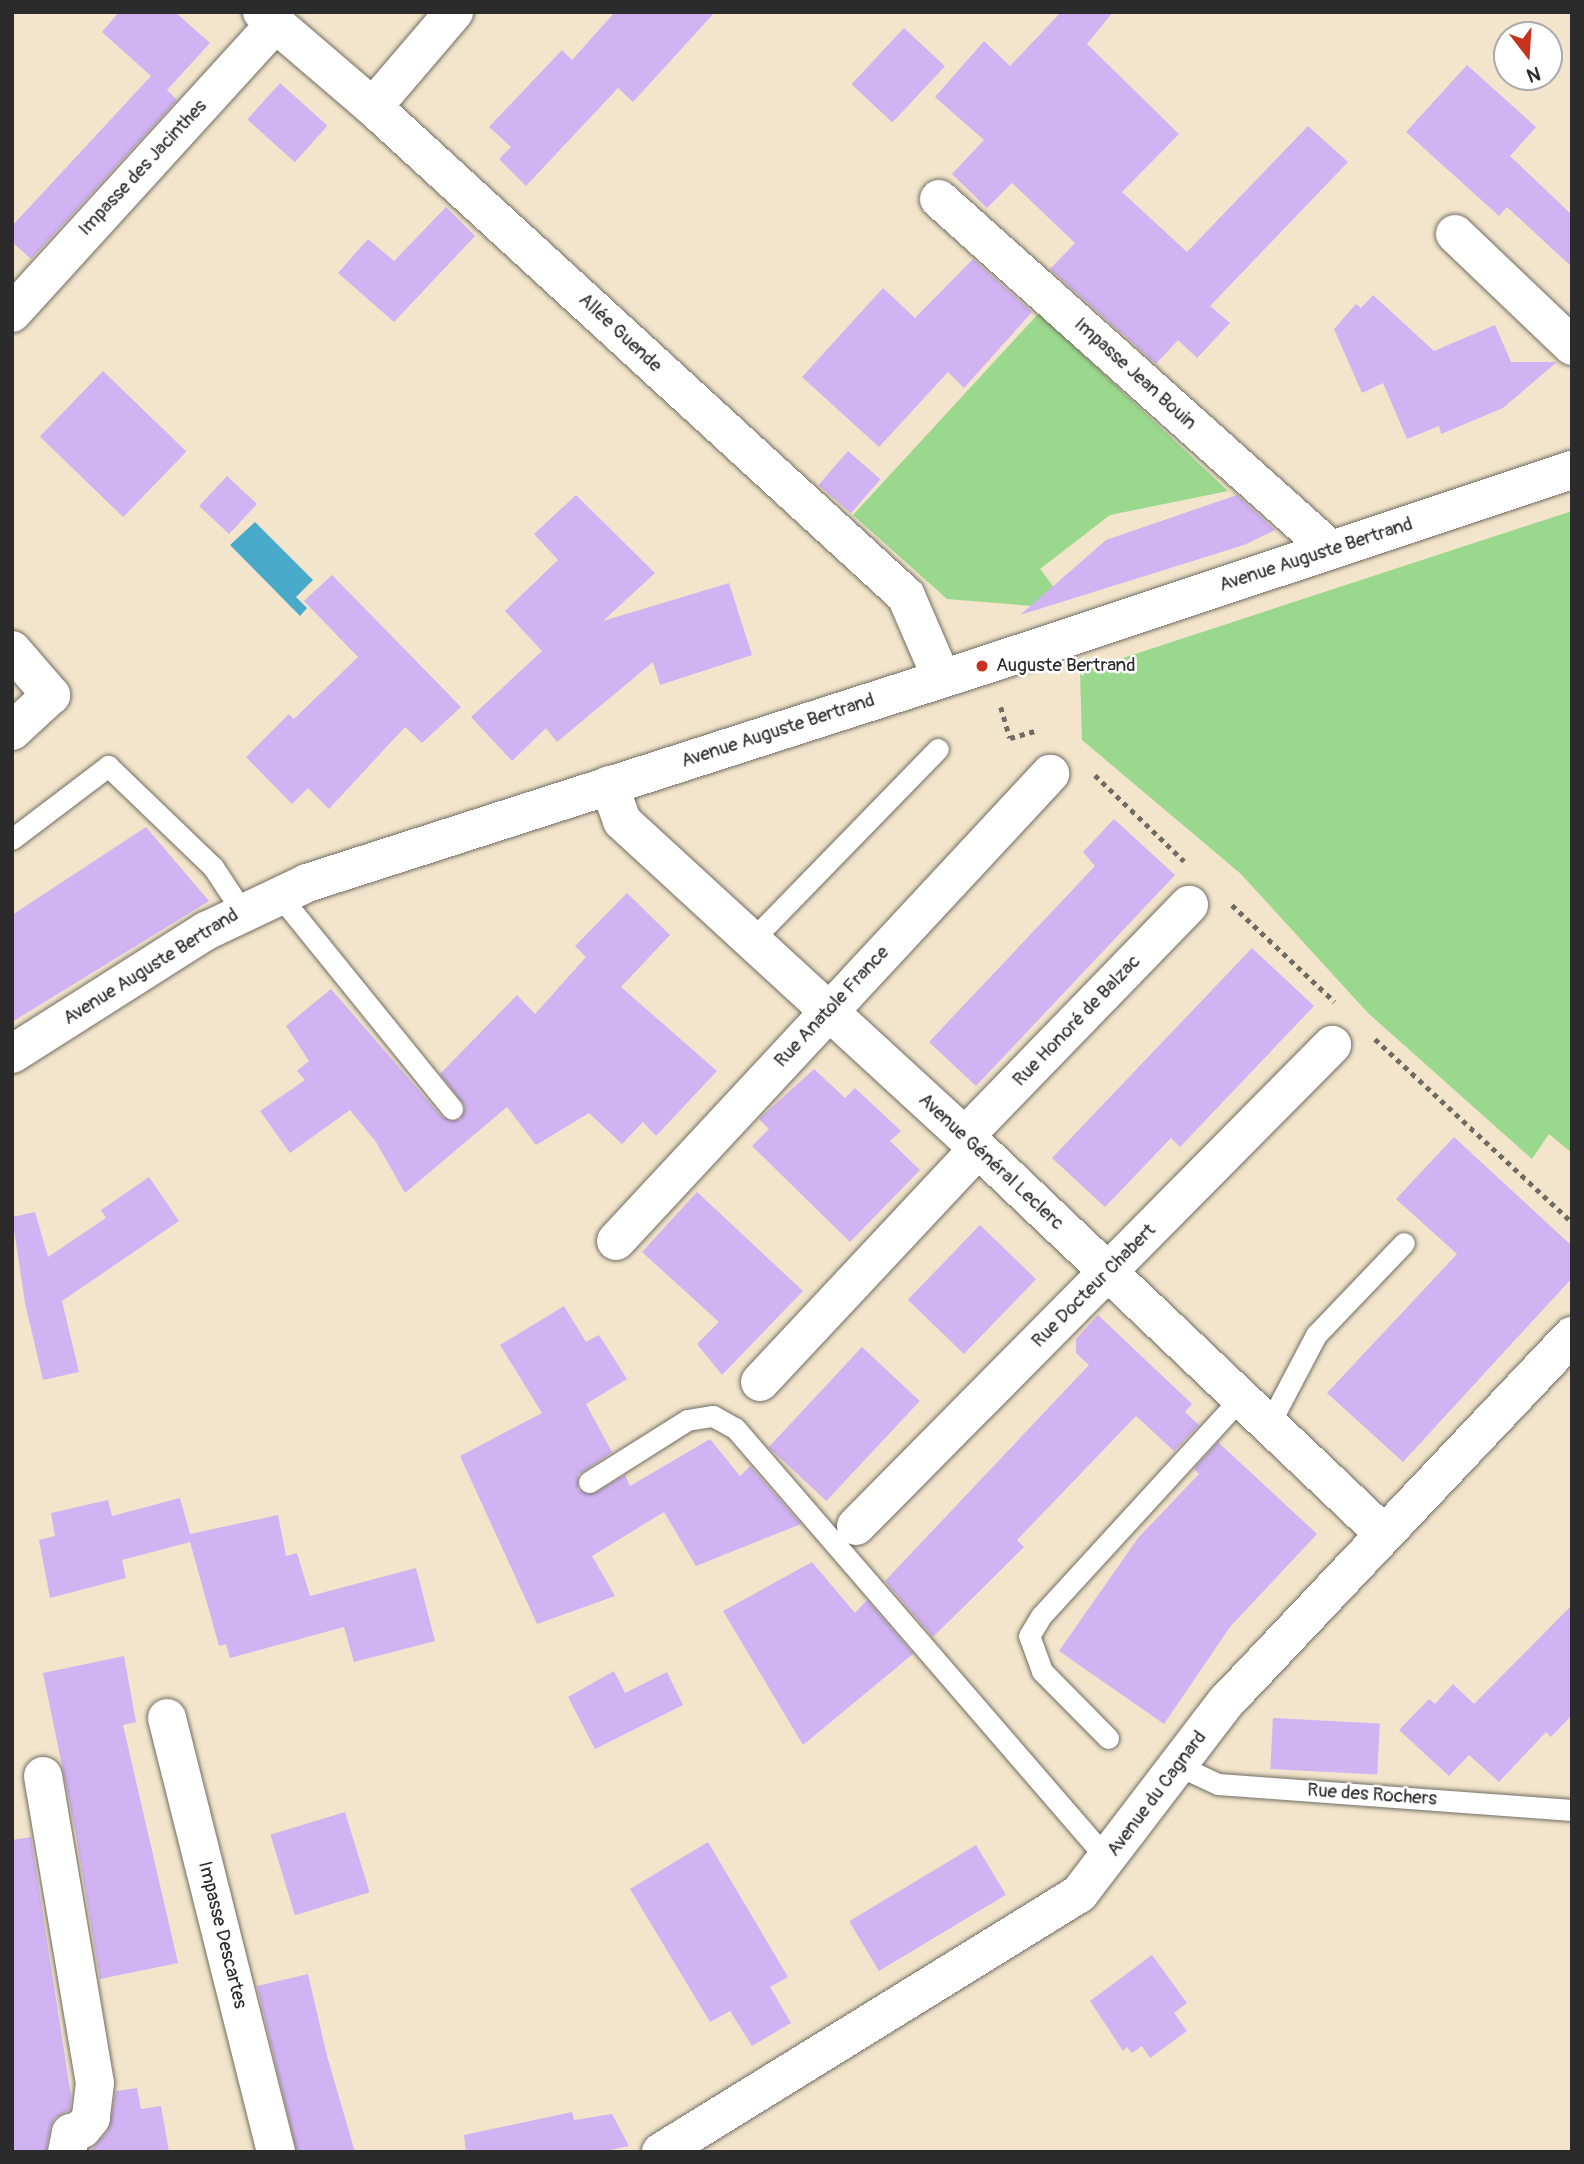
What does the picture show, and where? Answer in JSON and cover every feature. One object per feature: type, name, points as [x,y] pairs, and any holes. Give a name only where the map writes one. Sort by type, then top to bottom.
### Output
[{"type":"street","points":[[373,107],[454,12]]},
{"type":"street","name":"Allée Guende","points":[[269,18],[373,107],[906,596],[942,679]]},
{"type":"street","name":"Impasse des Jacinthes","points":[[12,313],[269,18]]},
{"type":"street","name":"Impasse Jean Bouin","points":[[939,199],[1331,550]]},
{"type":"street","points":[[1455,234],[1572,346]]},
{"type":"street","name":"Avenue Auguste Bertrand","points":[[12,1054],[242,911],[279,895],[1572,470]]},
{"type":"street","points":[[12,650],[51,695],[12,731]]},
{"type":"street","name":"Rue Anatole France","points":[[615,1241],[1050,774]]},
{"type":"street","name":"Avenue Général Leclerc","points":[[609,785],[622,821],[972,1143],[1384,1534]]},
{"type":"street","name":"Rue Honoré de Balzac","points":[[760,1382],[972,1143],[1189,905]]},
{"type":"street","name":"Rue Docteur Chabert","points":[[856,1526],[1332,1045]]},
{"type":"street","name":"Avenue du Cagnard","points":[[661,2152],[1079,1894],[1108,1860],[1226,1702],[1572,1336]]},
{"type":"street","name":"Impasse Descartes","points":[[167,1718],[276,2152]]},
{"type":"street","points":[[43,1776],[95,2083],[92,2118],[82,2129],[71,2133],[67,2152]]},
{"type":"lane","points":[[753,939],[938,749]]},
{"type":"lane","points":[[12,839],[108,766],[213,867],[242,911]]},
{"type":"lane","points":[[279,895],[452,1109]]},
{"type":"lane","points":[[1268,1426],[1317,1335],[1404,1243]]},
{"type":"lane","points":[[1108,1738],[1042,1671],[1029,1636],[1041,1616],[1240,1399]]},
{"type":"lane","points":[[589,1482],[687,1420],[713,1416],[735,1428],[1108,1860]]},
{"type":"lane","name":"Rue des Rochers","points":[[1177,1765],[1219,1784],[1572,1810]]},
{"type":"path","points":[[1010,738],[1047,730]]},
{"type":"path","points":[[1087,768],[1187,864]]},
{"type":"path","points":[[1228,902],[1339,1005]]},
{"type":"path","points":[[1369,1034],[1572,1222]]},
{"type":"green space","points":[[1039,313],[1228,491],[1110,515],[1040,569],[1059,594],[1044,607],[947,599],[853,515]]},
{"type":"green space","points":[[1572,511],[1572,1153],[1549,1134],[1532,1159],[1368,1013],[1241,874],[1082,740],[1080,672]]},
{"type":"water","points":[[255,522],[313,580],[296,597],[307,608],[300,616],[230,545]]},
{"type":"building","points":[[119,12],[175,12],[210,43],[167,90],[177,100],[31,259],[12,242],[12,226],[151,76],[102,32]]},
{"type":"building","points":[[615,12],[715,12],[633,102],[618,88],[526,186],[499,159],[511,147],[489,127],[562,50],[572,60]]},
{"type":"building","points":[[1061,12],[1113,12],[1087,44],[1179,134],[1122,192],[1187,252],[1308,126],[1348,162],[1210,306],[1230,323],[1197,358],[1178,340],[1156,364],[1050,269],[1075,243],[1012,183],[987,208],[952,174],[984,140],[935,97],[984,41],[1010,66]]},
{"type":"building","points":[[904,28],[945,66],[892,123],[851,84]]},
{"type":"building","points":[[1467,65],[1536,127],[1510,156],[1572,215],[1572,267],[1507,207],[1499,216],[1406,132]]},
{"type":"building","points":[[280,83],[328,126],[295,162],[247,119]]},
{"type":"building","points":[[446,207],[475,236],[394,322],[338,273],[368,239],[394,261]]},
{"type":"building","points":[[973,259],[1032,312],[964,388],[948,372],[879,447],[802,377],[883,288],[915,318]]},
{"type":"building","points":[[1373,295],[1434,351],[1495,325],[1511,362],[1557,362],[1503,408],[1441,434],[1439,426],[1407,439],[1383,383],[1362,393],[1334,329],[1356,304],[1361,308]]},
{"type":"building","points":[[103,371],[186,452],[123,517],[40,436]]},
{"type":"building","points":[[848,451],[880,479],[851,513],[818,485]]},
{"type":"building","points":[[227,476],[257,504],[229,534],[199,506]]},
{"type":"building","points":[[576,495],[655,573],[603,621],[729,583],[752,655],[660,685],[653,662],[557,742],[546,728],[512,761],[471,717],[542,651],[505,611],[558,560],[534,534]]},
{"type":"building","points":[[1237,495],[1275,530],[1244,545],[1020,615],[1106,540]]},
{"type":"building","points":[[332,575],[461,707],[422,743],[405,727],[329,809],[308,788],[292,804],[246,757],[289,714],[294,719],[358,657],[304,601]]},
{"type":"building","points":[[1114,819],[1175,875],[976,1086],[929,1042],[1095,866],[1083,852]]},
{"type":"building","points":[[146,827],[209,901],[12,1022],[12,915]]},
{"type":"building","points":[[627,893],[670,935],[621,987],[717,1071],[656,1136],[643,1122],[622,1144],[589,1113],[536,1145],[507,1107],[405,1193],[376,1142],[350,1110],[290,1153],[260,1111],[305,1080],[297,1071],[309,1061],[286,1026],[331,989],[442,1117],[460,1120],[465,1106],[440,1074],[517,995],[535,1014],[586,957],[575,946]]},
{"type":"building","points":[[1252,948],[1314,1006],[1180,1147],[1171,1138],[1105,1207],[1052,1158]]},
{"type":"building","points":[[814,1069],[845,1098],[855,1088],[901,1131],[890,1141],[920,1170],[850,1242],[752,1146],[769,1129],[759,1119]]},
{"type":"building","points":[[1454,1137],[1572,1246],[1572,1278],[1403,1462],[1327,1393],[1457,1254],[1396,1199]]},
{"type":"building","points":[[149,1177],[179,1221],[62,1301],[79,1372],[43,1380],[25,1303],[12,1217],[35,1212],[48,1257],[106,1218],[101,1210]]},
{"type":"building","points":[[697,1192],[803,1291],[722,1375],[697,1344],[719,1322],[642,1252]]},
{"type":"building","points":[[980,1225],[1036,1279],[964,1354],[908,1300]]},
{"type":"building","points":[[564,1306],[586,1342],[599,1335],[627,1379],[586,1404],[612,1452],[578,1475],[578,1490],[595,1493],[625,1475],[630,1486],[710,1439],[740,1476],[750,1466],[801,1524],[696,1566],[664,1512],[592,1556],[615,1596],[537,1624],[460,1456],[542,1413],[500,1345]]},
{"type":"building","points":[[1098,1315],[1192,1404],[1185,1412],[1199,1425],[1174,1451],[1136,1416],[1017,1540],[1024,1547],[933,1637],[885,1581],[1089,1365],[1076,1353],[1076,1339]]},
{"type":"building","points":[[862,1347],[920,1401],[826,1501],[769,1447]]},
{"type":"building","points":[[1218,1442],[1317,1534],[1230,1627],[1164,1724],[1059,1651],[1138,1538],[1199,1474],[1194,1469]]},
{"type":"building","points":[[180,1498],[190,1534],[278,1515],[286,1556],[297,1553],[310,1596],[416,1568],[435,1641],[354,1662],[344,1627],[230,1658],[226,1644],[219,1646],[190,1542],[122,1560],[126,1578],[50,1598],[39,1540],[55,1536],[51,1513],[108,1500],[112,1516]]},
{"type":"building","points":[[812,1562],[855,1613],[867,1600],[913,1654],[803,1745],[723,1611]]},
{"type":"building","points":[[1572,1605],[1572,1715],[1551,1737],[1546,1732],[1499,1782],[1469,1755],[1449,1776],[1399,1730],[1429,1699],[1435,1704],[1453,1684],[1474,1704]]},
{"type":"building","points":[[124,1656],[136,1722],[123,1725],[178,1963],[100,1979],[75,1829],[43,1673]]},
{"type":"building","points":[[614,1671],[625,1693],[667,1672],[683,1705],[595,1749],[568,1697]]},
{"type":"building","points":[[1273,1718],[1380,1724],[1377,1775],[1270,1769]]},
{"type":"building","points":[[345,1812],[370,1892],[295,1915],[270,1835]]},
{"type":"building","points":[[31,1837],[71,2096],[70,2109],[55,2118],[50,2128],[46,2152],[12,2152],[12,1840]]},
{"type":"building","points":[[708,1842],[788,1977],[770,1987],[791,2023],[752,2046],[730,2011],[710,2022],[630,1889]]},
{"type":"building","points":[[976,1845],[1006,1895],[879,1971],[849,1921]]},
{"type":"building","points":[[1152,1955],[1187,2003],[1174,2013],[1187,2031],[1150,2058],[1142,2046],[1132,2053],[1127,2047],[1123,2051],[1090,2001]]},
{"type":"building","points":[[308,1974],[327,2056],[355,2152],[297,2152],[257,1986]]},
{"type":"building","points":[[137,2088],[141,2109],[161,2106],[169,2152],[89,2152],[108,2131],[116,2091]]},
{"type":"building","points":[[572,2112],[574,2120],[612,2114],[629,2146],[601,2152],[466,2152],[464,2135]]},
{"type":"place","name":"Auguste Bertrand","points":[[982,666]]}]
